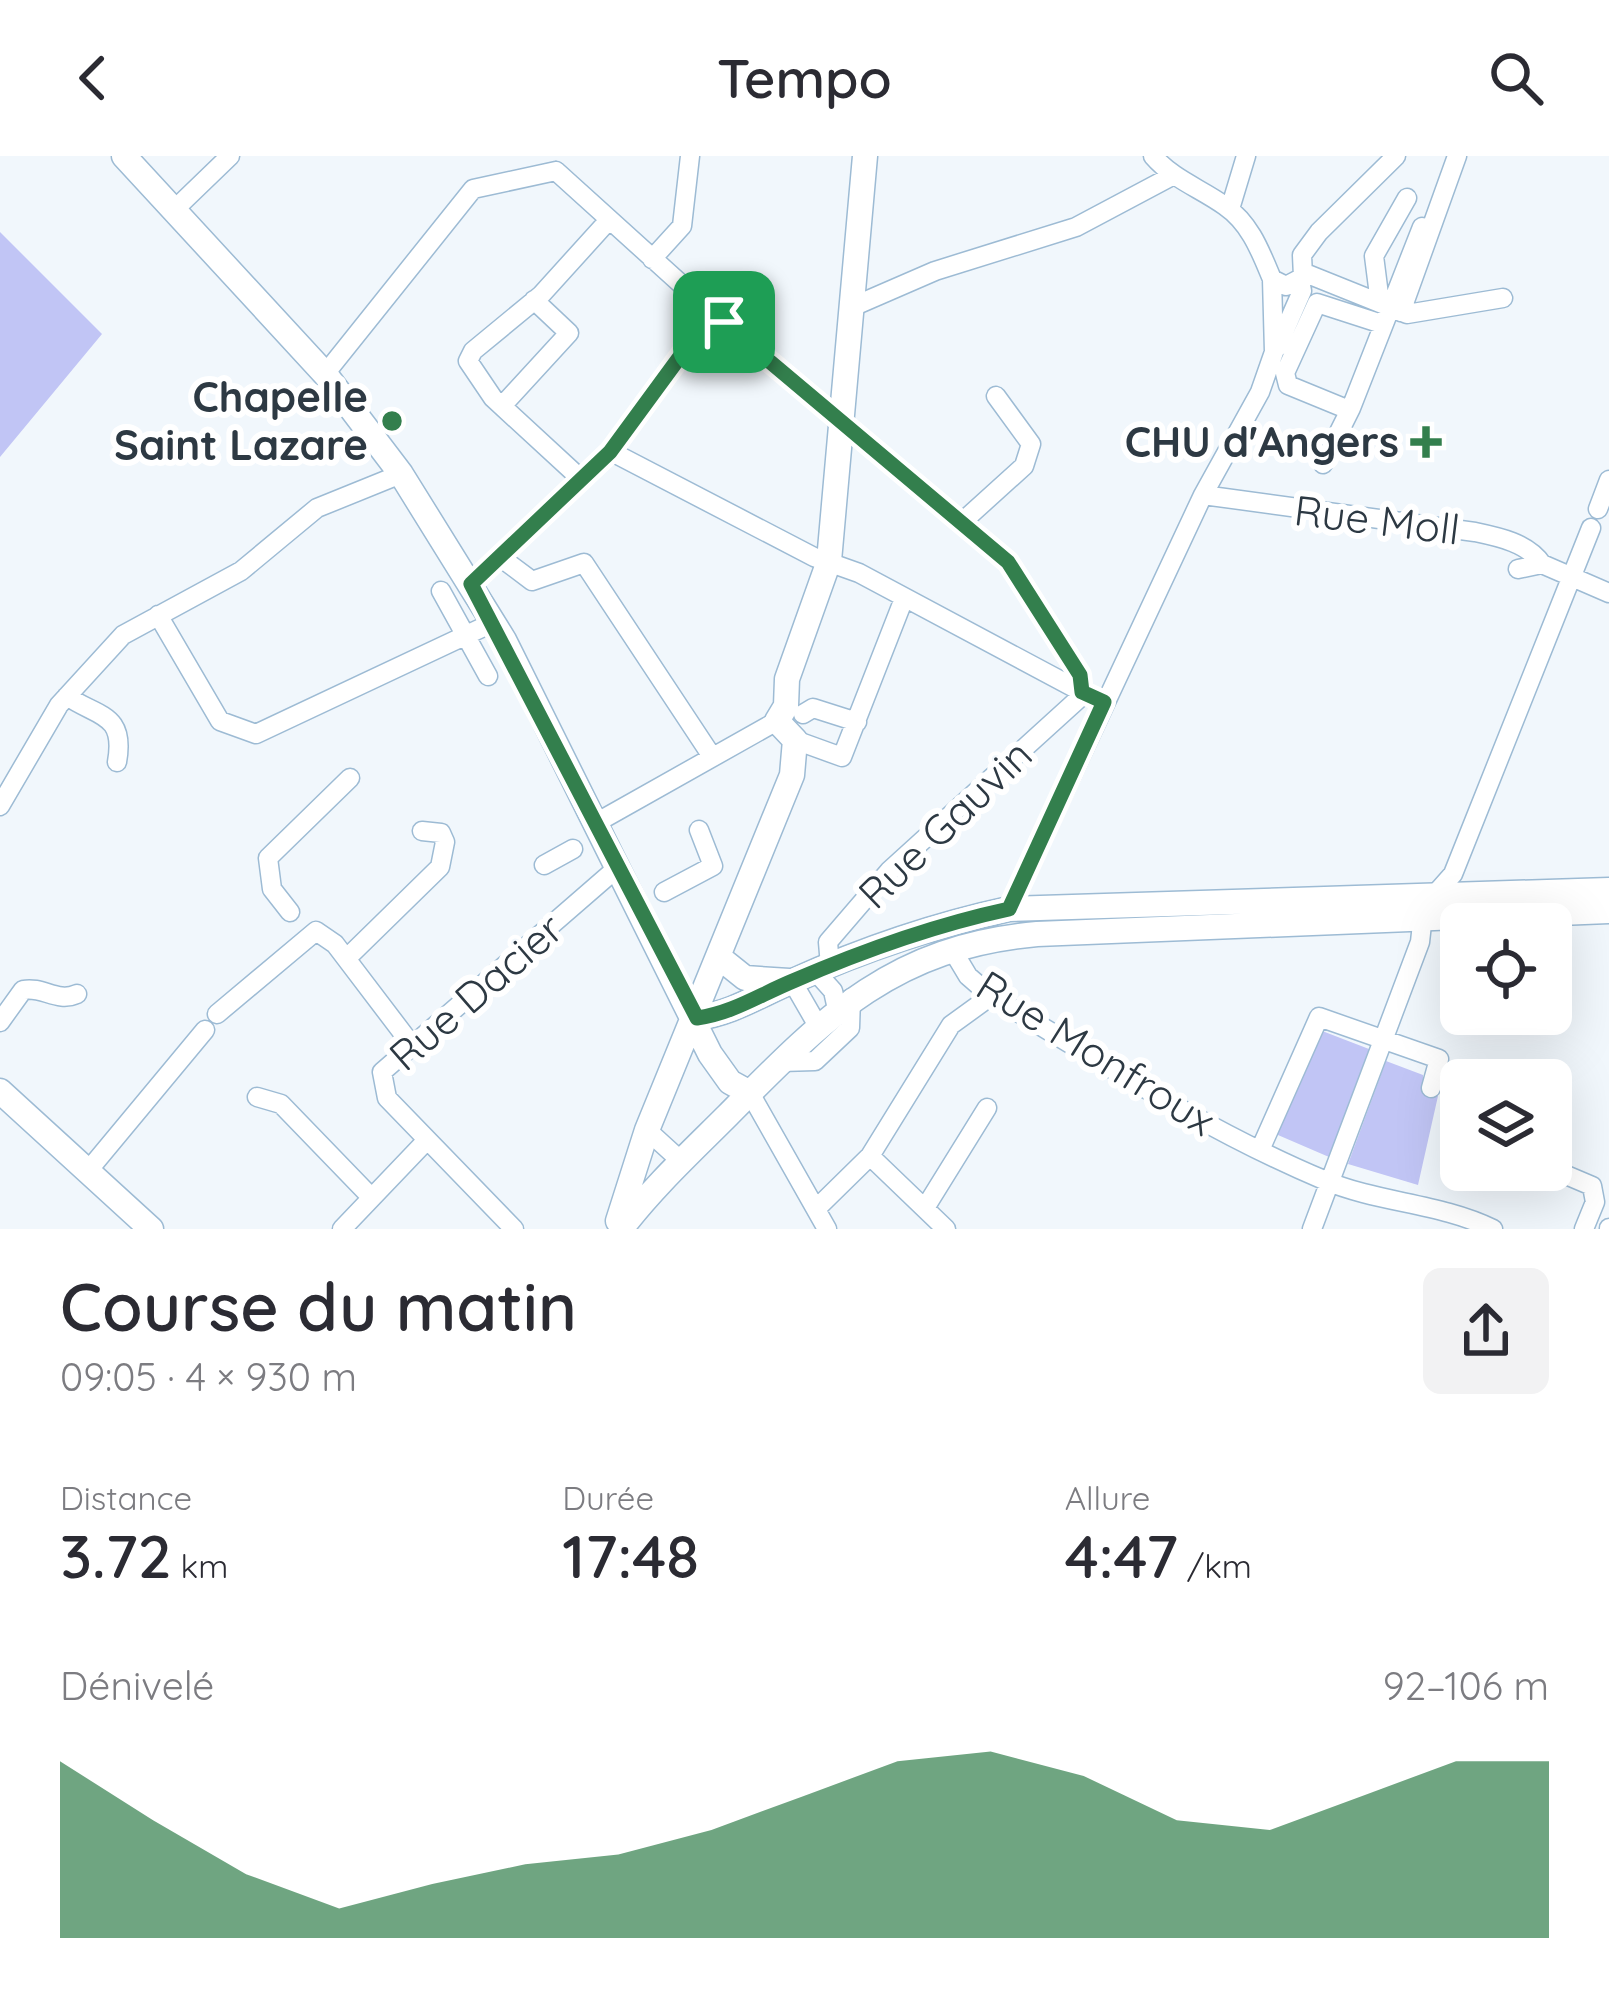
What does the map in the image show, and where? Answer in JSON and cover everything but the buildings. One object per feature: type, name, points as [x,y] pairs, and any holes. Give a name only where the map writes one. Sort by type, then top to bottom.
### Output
[{"type":"main road","points":[[124,156],[325,374],[401,474],[493,623],[595,833],[617,868],[650,900],[720,1068],[750,1093]]},
{"type":"main road","points":[[618,1229],[647,1130],[697,1018],[792,775],[787,679],[829,561],[865,156]]},
{"type":"main road","points":[[697,1018],[728,1014],[813,973],[930,929],[1009,909],[1605,897]]},
{"type":"main road","points":[[618,1229],[681,1161],[844,1004],[909,966],[953,951],[1037,934],[1267,922],[1434,900],[1605,897]]},
{"type":"main road","points":[[720,958],[746,978],[813,973]]},
{"type":"main road","points":[[0,1091],[151,1229]]},
{"type":"main road","points":[[0,1112],[130,1229]]},
{"type":"street","points":[[173,211],[230,156]]},
{"type":"street","points":[[652,259],[682,226],[690,156]]},
{"type":"street","points":[[1153,156],[1172,176],[1230,209],[1270,272],[1286,286],[1302,270],[1329,220],[1396,156]]},
{"type":"street","points":[[1230,209],[1246,156]]},
{"type":"street","points":[[1387,311],[1456,156]]},
{"type":"street","points":[[325,374],[473,189],[559,164],[608,221],[1008,562],[1080,675],[1083,693]]},
{"type":"street","points":[[852,307],[867,305],[935,271],[1076,227],[1172,176]]},
{"type":"street","points":[[1387,311],[1374,256],[1407,198]]},
{"type":"street","points":[[581,479],[502,406],[471,371],[469,357],[534,300],[608,221]]},
{"type":"street","points":[[1320,468],[1349,410],[1422,227]]},
{"type":"street","points":[[1274,352],[1270,272],[1282,249],[1302,270],[1387,311]]},
{"type":"street","points":[[1009,909],[1203,495],[1253,409],[1302,291],[1302,270]]},
{"type":"street","points":[[1349,410],[1288,385],[1285,374],[1317,303],[1387,311],[1502,298]]},
{"type":"street","points":[[502,406],[569,333],[534,300]]},
{"type":"street","points":[[471,584],[610,452],[712,313]]},
{"type":"street","points":[[961,523],[1024,466],[1031,444],[996,396]]},
{"type":"street","points":[[610,452],[1104,702]]},
{"type":"street","points":[[0,806],[67,696],[123,635],[241,571],[317,508],[401,474]]},
{"type":"street","points":[[1312,1229],[1434,900],[1609,480]]},
{"type":"street","name":"Rue Moll","points":[[1203,495],[1475,532],[1511,542],[1535,554],[1542,564],[1609,593]]},
{"type":"street","points":[[500,556],[532,580],[584,563],[711,755]]},
{"type":"street","points":[[1519,568],[1542,564]]},
{"type":"street","points":[[441,591],[488,676]]},
{"type":"street","points":[[790,723],[842,757],[903,601]]},
{"type":"street","points":[[158,616],[220,721],[256,734],[493,623]]},
{"type":"street","name":"Rue Gauvin","points":[[813,973],[828,941],[889,871],[1083,693]]},
{"type":"street","points":[[67,696],[107,716],[119,736],[117,763]]},
{"type":"street","points":[[595,833],[711,755],[790,723],[813,708],[856,722]]},
{"type":"street","points":[[290,912],[272,889],[268,858],[350,778]]},
{"type":"street","points":[[650,900],[713,866],[699,830]]},
{"type":"street","points":[[346,958],[440,867],[446,842],[441,833],[422,832]]},
{"type":"street","points":[[544,866],[573,849]]},
{"type":"street","name":"Rue Dacier","points":[[514,1229],[387,1098],[371,1072],[617,868]]},
{"type":"street","points":[[87,1172],[211,1022],[309,933],[323,934],[346,958],[411,1043]]},
{"type":"street","name":"Rue Monfroux","points":[[953,951],[968,976],[991,996],[1253,1149],[1329,1183],[1469,1217],[1493,1229]]},
{"type":"street","points":[[781,1062],[815,1061],[850,1028],[855,1014],[813,973]]},
{"type":"street","points":[[813,973],[818,1026]]},
{"type":"street","points":[[0,1022],[23,990],[41,989],[61,998],[76,994]]},
{"type":"street","points":[[816,1209],[870,1156],[950,1025],[991,996]]},
{"type":"street","points":[[1253,1149],[1316,1019],[1324,1016],[1439,1059],[1431,1088]]},
{"type":"street","points":[[750,1093],[827,1229]]},
{"type":"street","points":[[257,1097],[281,1104],[363,1203]]},
{"type":"street","points":[[925,1208],[987,1108]]},
{"type":"street","points":[[647,1130],[681,1161]]},
{"type":"street","points":[[342,1229],[427,1140]]},
{"type":"street","points":[[870,1156],[946,1229]]},
{"type":"street","points":[[1572,1178],[1592,1186],[1595,1202],[1584,1229]]},
{"type":"street","points":[[327,1229],[363,1203]]},
{"type":"shaded area","points":[[0,232],[102,334],[0,457]]},
{"type":"shaded area","points":[[1317,1029],[1369,1049],[1329,1157],[1271,1132]]},
{"type":"shaded area","points":[[1386,1061],[1423,1075],[1423,1085],[1438,1096],[1418,1185],[1348,1164]]},
{"type":"place","name":"Chapelle Saint Lazare","points":[[392,421]]},
{"type":"place","name":"CHU d'Angers","points":[[1426,442]]},
{"type":"route","points":[[712,313],[724,322],[1008,562],[1080,675],[1082,692],[1104,702],[1009,909],[930,929],[792,981],[728,1014],[697,1018],[471,584],[610,452],[712,313]]}]
